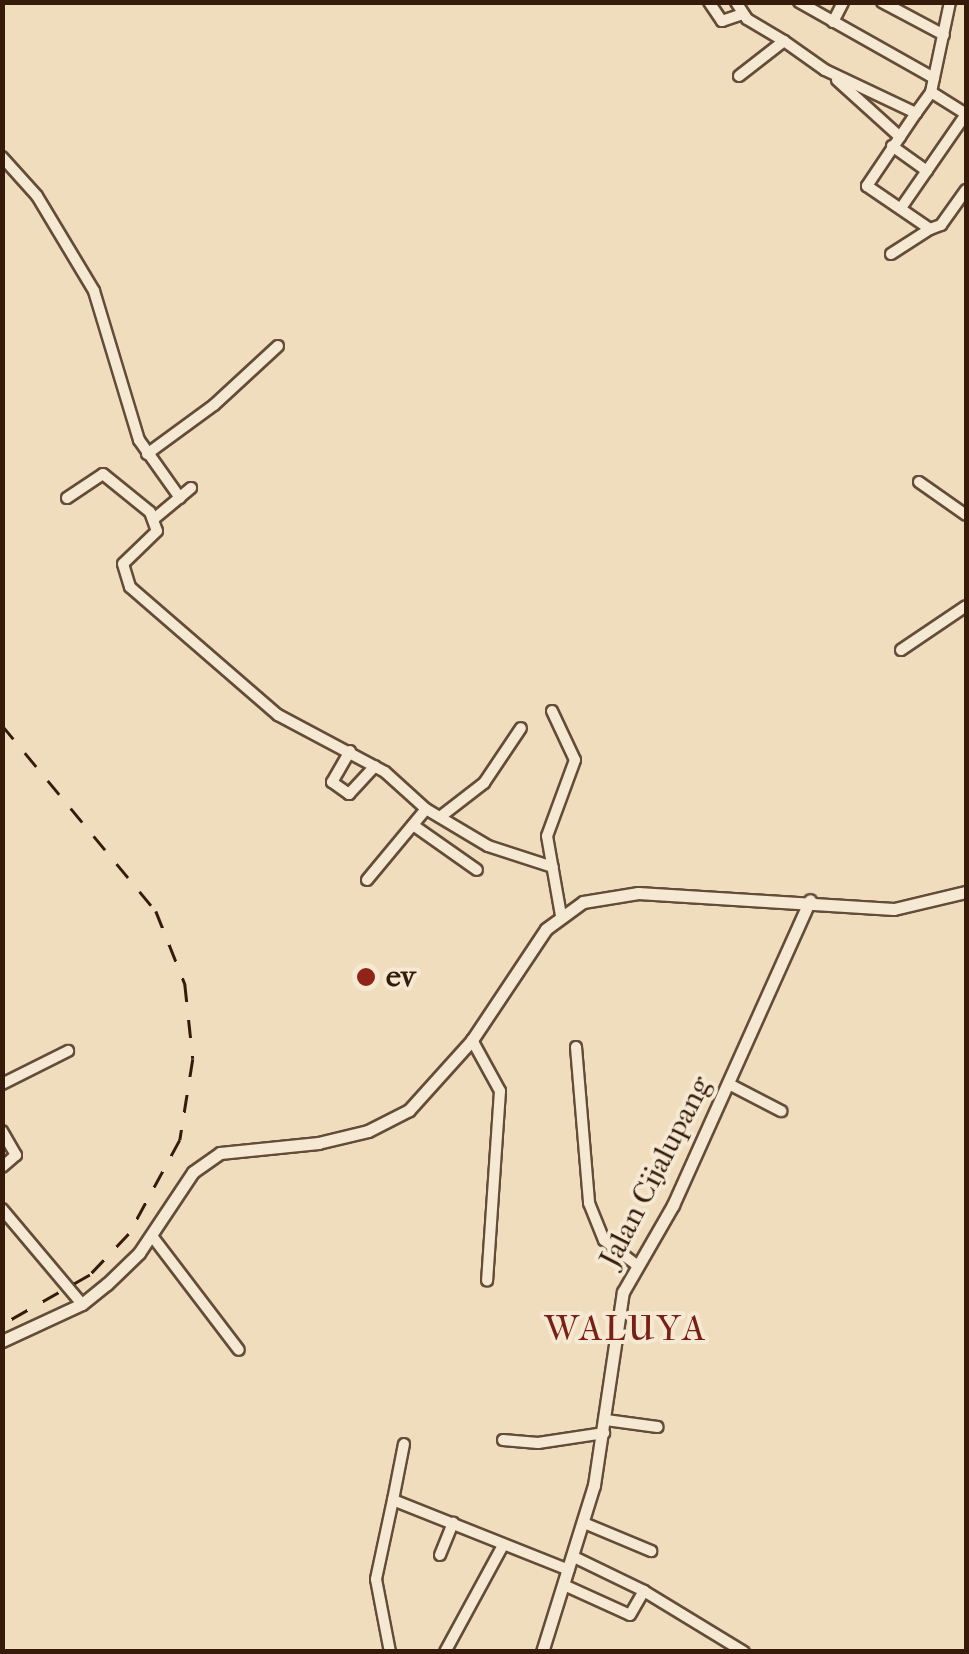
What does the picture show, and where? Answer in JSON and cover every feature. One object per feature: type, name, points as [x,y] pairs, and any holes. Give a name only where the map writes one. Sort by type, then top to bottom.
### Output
[{"type":"street","points":[[708,2],[722,21],[742,14]]},
{"type":"street","points":[[736,2],[742,14],[826,70],[916,114]]},
{"type":"street","points":[[799,2],[934,78]]},
{"type":"street","points":[[833,22],[843,2]]},
{"type":"street","points":[[882,2],[944,35]]},
{"type":"street","points":[[930,229],[867,186],[932,92],[950,2]]},
{"type":"street","points":[[739,76],[784,41]]},
{"type":"street","points":[[826,70],[926,170]]},
{"type":"street","points":[[901,208],[966,114],[932,92]]},
{"type":"street","points":[[2,158],[37,196],[94,292],[147,454],[180,498]]},
{"type":"street","points":[[891,254],[941,226],[966,190]]},
{"type":"street","points":[[147,454],[214,406],[278,346]]},
{"type":"street","points":[[67,498],[103,474],[155,518],[157,531],[123,564],[130,587],[278,715],[375,766],[426,809],[488,846],[552,867]]},
{"type":"street","points":[[919,482],[966,515]]},
{"type":"street","points":[[155,518],[191,488]]},
{"type":"street","points":[[900,650],[966,606]]},
{"type":"street","points":[[552,711],[574,760],[548,831],[562,915]]},
{"type":"street","points":[[440,817],[484,783],[521,728]]},
{"type":"street","points":[[350,751],[332,782],[349,794],[375,766]]},
{"type":"street","points":[[367,880],[426,809]]},
{"type":"street","points":[[413,825],[477,870]]},
{"type":"street","points":[[2,1341],[111,1290],[193,1172],[220,1153],[318,1142],[400,1117],[472,1040],[562,915],[594,899],[638,893],[810,900],[894,909],[966,892]]},
{"type":"street","name":"Jalan Cijalupang","points":[[542,1652],[584,1523],[605,1427],[614,1330],[638,1266],[729,1084],[810,900]]},
{"type":"street","points":[[472,1040],[500,1091],[487,1281]]},
{"type":"street","points":[[576,1047],[589,1204],[604,1240],[638,1266]]},
{"type":"street","points":[[2,1084],[68,1051]]},
{"type":"street","points":[[729,1084],[782,1111]]},
{"type":"street","points":[[2,1130],[16,1156],[2,1167]]},
{"type":"street","points":[[2,1208],[82,1304]]},
{"type":"street","points":[[152,1236],[239,1350]]},
{"type":"street","points":[[503,1440],[538,1443],[605,1427],[658,1427]]},
{"type":"street","points":[[390,1652],[376,1579],[404,1444]]},
{"type":"street","points":[[393,1500],[503,1545],[571,1563],[644,1591],[744,1652]]},
{"type":"street","points":[[440,1554],[453,1522]]},
{"type":"street","points":[[584,1523],[651,1552]]},
{"type":"street","points":[[445,1652],[503,1545]]},
{"type":"street","points":[[564,1585],[630,1615],[644,1591]]},
{"type":"railway","points":[[2,725],[156,911],[185,984],[193,1059],[180,1140],[129,1234],[90,1275],[2,1325]]},
{"type":"place","name":"ev","points":[[366,977]]},
{"type":"district","name":"WALUYA","points":[[626,1329]]}]
